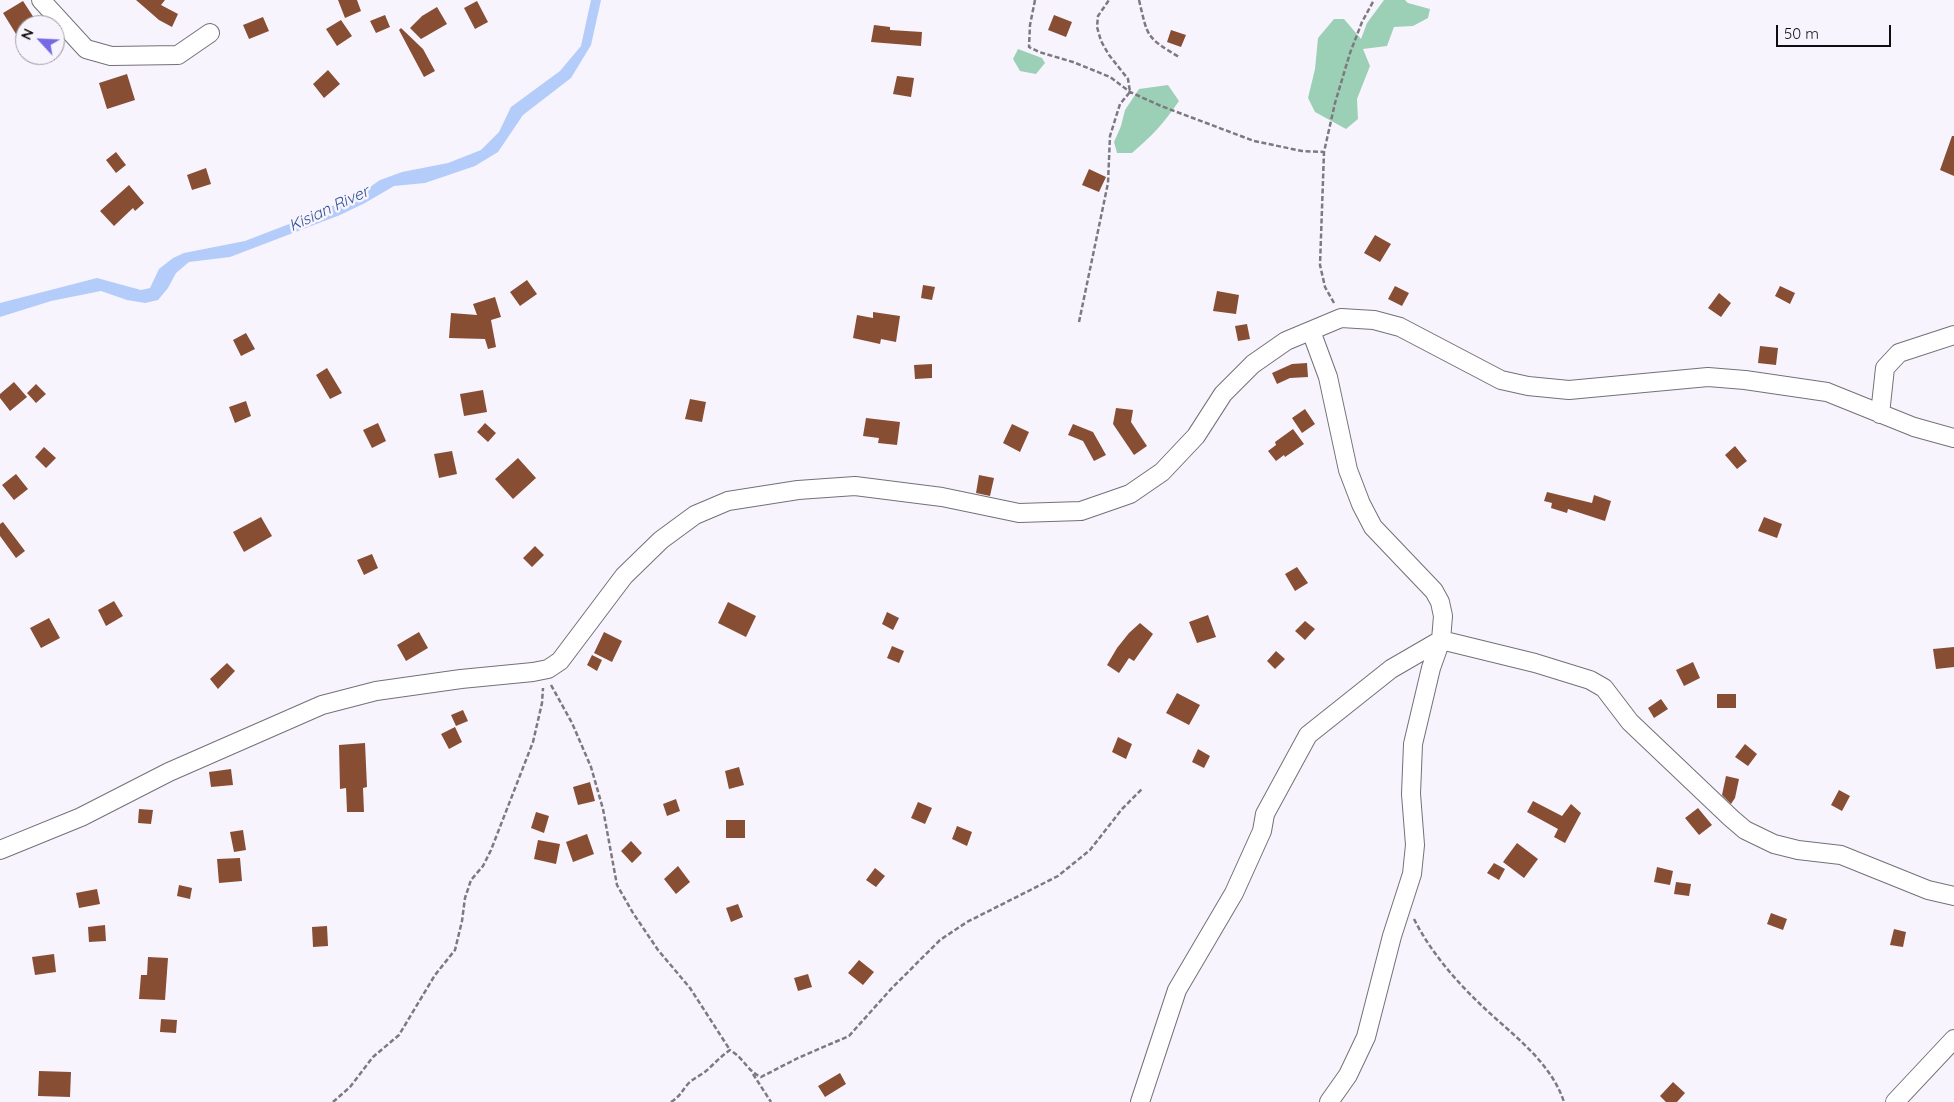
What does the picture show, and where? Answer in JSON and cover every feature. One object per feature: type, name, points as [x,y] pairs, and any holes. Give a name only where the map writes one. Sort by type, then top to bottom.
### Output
[{"type":"street","points":[[41,0],[86,49],[111,56],[178,55],[210,33]]},
{"type":"street","points":[[0,850],[81,816],[169,772],[322,706],[376,691],[461,679],[541,679],[548,669],[560,661],[624,576],[661,540],[695,515],[728,501],[798,490],[855,486],[942,497],[1019,513],[1081,510],[1130,494],[1162,472],[1196,436],[1223,394],[1253,364],[1286,341],[1342,318],[1374,320],[1400,327],[1502,380],[1528,386],[1569,390],[1708,377],[1786,385],[1827,392],[1931,433],[1954,438]]},
{"type":"street","points":[[1312,331],[1328,377],[1348,470],[1361,504],[1373,527],[1434,591],[1440,602],[1443,616],[1441,640],[1431,668],[1413,744],[1410,794],[1415,845],[1412,874],[1392,936],[1366,1037],[1348,1075],[1329,1102]]},
{"type":"street","points":[[1880,414],[1885,368],[1899,353],[1954,335]]},
{"type":"street","points":[[1140,1102],[1177,990],[1234,893],[1262,831],[1265,814],[1308,735],[1391,669],[1441,640],[1535,663],[1590,680],[1604,688],[1630,722],[1731,818],[1758,837],[1774,844],[1798,850],[1841,855],[1928,890],[1954,896]]},
{"type":"street","points":[[1895,1102],[1954,1039]]},
{"type":"path","points":[[1035,0],[1030,25],[1029,46],[1039,52],[1074,62],[1110,77],[1130,92],[1161,106],[1254,141],[1302,151],[1324,152]]},
{"type":"path","points":[[1078,322],[1108,183],[1110,136],[1120,104],[1130,92],[1128,78],[1109,55],[1096,27],[1098,16],[1108,0]]},
{"type":"path","points":[[1139,0],[1147,33],[1154,41],[1179,57]]},
{"type":"path","points":[[1342,318],[1325,287],[1320,265],[1324,152],[1335,103],[1350,53],[1362,22],[1374,0]]},
{"type":"path","points":[[541,679],[550,684],[572,723],[591,767],[603,809],[617,885],[658,950],[690,988],[730,1050],[740,1056],[771,1102]]},
{"type":"path","points":[[333,1102],[350,1087],[374,1057],[400,1035],[435,975],[455,950],[465,898],[471,880],[483,866],[491,850],[533,742],[542,703],[541,679]]},
{"type":"path","points":[[752,1073],[761,1078],[798,1058],[849,1036],[891,989],[940,940],[967,922],[1058,876],[1090,850],[1122,808],[1142,789]]},
{"type":"path","points":[[1404,898],[1419,929],[1436,954],[1480,1003],[1525,1044],[1559,1087],[1564,1102]]},
{"type":"path","points":[[671,1102],[682,1095],[687,1085],[730,1050]]},
{"type":"green space","points":[[1384,0],[1405,0],[1408,3],[1430,9],[1428,18],[1413,26],[1394,27],[1387,46],[1363,49],[1370,66],[1357,99],[1358,119],[1346,129],[1315,112],[1308,98],[1315,69],[1318,38],[1334,19],[1344,19],[1361,39],[1367,23]]},
{"type":"green space","points":[[1018,49],[1042,58],[1045,63],[1036,74],[1020,71],[1013,59]]},
{"type":"green space","points":[[1168,85],[1179,101],[1168,116],[1152,135],[1132,153],[1117,153],[1114,142],[1125,110],[1139,89]]},
{"type":"water","name":"Kisian River","points":[[591,0],[601,0],[591,45],[571,78],[523,115],[498,152],[475,166],[425,183],[394,186],[340,215],[230,257],[189,262],[176,273],[168,288],[158,300],[145,303],[127,300],[101,291],[51,301],[0,317],[0,303],[97,278],[141,290],[150,288],[159,269],[173,258],[184,253],[245,241],[360,194],[380,180],[402,172],[448,163],[481,150],[499,132],[511,107],[560,71],[581,46]]},
{"type":"building","points":[[136,0],[165,0],[161,5],[178,14],[172,27],[159,20]]},
{"type":"building","points":[[338,0],[357,0],[361,11],[345,18]]},
{"type":"building","points":[[23,1],[32,15],[15,15],[15,32],[3,13]]},
{"type":"building","points":[[477,1],[488,22],[475,29],[464,8]]},
{"type":"building","points":[[437,7],[447,24],[421,39],[410,28],[422,16]]},
{"type":"building","points":[[385,15],[390,27],[376,33],[370,21]]},
{"type":"building","points":[[1054,15],[1072,22],[1066,37],[1048,30]]},
{"type":"building","points":[[263,17],[269,31],[249,39],[243,25]]},
{"type":"building","points":[[341,20],[352,36],[337,46],[326,29]]},
{"type":"building","points":[[874,25],[890,27],[890,30],[922,32],[921,46],[871,42]]},
{"type":"building","points":[[401,28],[423,49],[435,71],[424,77],[399,30]]},
{"type":"building","points":[[1171,30],[1186,35],[1181,47],[1167,42]]},
{"type":"building","points":[[328,70],[340,84],[324,98],[313,84]]},
{"type":"building","points":[[127,74],[135,100],[107,109],[99,83]]},
{"type":"building","points":[[897,76],[914,78],[911,97],[893,94]]},
{"type":"building","points":[[1952,136],[1954,136],[1954,176],[1940,170]]},
{"type":"building","points":[[116,152],[126,165],[116,173],[106,160]]},
{"type":"building","points":[[206,168],[211,184],[192,190],[187,175]]},
{"type":"building","points":[[1089,169],[1106,177],[1099,192],[1082,185]]},
{"type":"building","points":[[129,185],[144,203],[135,211],[133,208],[114,226],[100,211]]},
{"type":"building","points":[[1375,235],[1391,244],[1380,262],[1364,253]]},
{"type":"building","points":[[527,280],[537,294],[520,306],[510,292]]},
{"type":"building","points":[[923,285],[935,287],[932,300],[921,298]]},
{"type":"building","points":[[1395,286],[1409,293],[1402,306],[1388,299]]},
{"type":"building","points":[[1780,286],[1795,293],[1790,304],[1775,296]]},
{"type":"building","points":[[1217,291],[1239,295],[1236,314],[1213,311]]},
{"type":"building","points":[[1719,293],[1731,303],[1721,317],[1708,308]]},
{"type":"building","points":[[495,297],[501,317],[491,320],[496,347],[488,349],[485,339],[449,338],[451,313],[477,315],[473,304]]},
{"type":"building","points":[[873,312],[900,316],[896,342],[881,339],[880,344],[853,338],[857,315],[873,318]]},
{"type":"building","points":[[1247,324],[1250,339],[1238,341],[1235,326]]},
{"type":"building","points":[[246,333],[255,349],[241,356],[233,340]]},
{"type":"building","points":[[1760,346],[1778,348],[1776,365],[1758,363]]},
{"type":"building","points":[[1307,363],[1308,377],[1290,378],[1277,384],[1272,373],[1292,364]]},
{"type":"building","points":[[932,364],[932,378],[915,379],[914,365]]},
{"type":"building","points":[[327,368],[342,393],[330,399],[316,375]]},
{"type":"building","points":[[14,382],[27,397],[10,411],[0,398],[0,394]]},
{"type":"building","points":[[36,384],[46,394],[36,403],[27,393]]},
{"type":"building","points":[[483,390],[487,412],[464,416],[460,394]]},
{"type":"building","points":[[690,399],[706,402],[702,422],[685,419]]},
{"type":"building","points":[[246,401],[251,416],[235,423],[229,407]]},
{"type":"building","points":[[1116,408],[1133,410],[1131,422],[1147,446],[1134,455],[1113,424]]},
{"type":"building","points":[[1305,409],[1315,424],[1302,433],[1292,418]]},
{"type":"building","points":[[866,418],[900,422],[897,445],[878,443],[879,438],[863,436]]},
{"type":"building","points":[[378,423],[386,441],[372,448],[363,430]]},
{"type":"building","points":[[485,423],[496,433],[488,442],[477,432]]},
{"type":"building","points":[[1012,424],[1029,432],[1020,452],[1003,443]]},
{"type":"building","points":[[1073,424],[1093,432],[1106,455],[1094,461],[1083,441],[1068,435]]},
{"type":"building","points":[[1293,429],[1304,444],[1276,461],[1268,451],[1276,445],[1275,442]]},
{"type":"building","points":[[1735,446],[1747,461],[1737,469],[1725,455]]},
{"type":"building","points":[[44,447],[56,458],[46,468],[35,457]]},
{"type":"building","points":[[452,451],[457,474],[439,478],[434,454]]},
{"type":"building","points":[[518,458],[536,478],[513,499],[495,479]]},
{"type":"building","points":[[16,474],[28,489],[14,500],[2,485]]},
{"type":"building","points":[[979,475],[994,478],[990,496],[976,493]]},
{"type":"building","points":[[1547,492],[1592,503],[1594,495],[1611,501],[1605,521],[1568,509],[1567,513],[1551,508],[1552,503],[1544,501]]},
{"type":"building","points":[[261,517],[272,536],[244,552],[233,532]]},
{"type":"building","points":[[1764,517],[1782,524],[1777,538],[1758,531]]},
{"type":"building","points":[[3,522],[25,551],[16,558],[0,536],[0,524]]},
{"type":"building","points":[[535,546],[544,555],[532,567],[523,558]]},
{"type":"building","points":[[372,554],[378,568],[364,575],[357,560]]},
{"type":"building","points":[[1297,567],[1308,583],[1295,591],[1285,574]]},
{"type":"building","points":[[114,601],[123,616],[106,626],[98,610]]},
{"type":"building","points":[[728,602],[756,616],[746,637],[718,623]]},
{"type":"building","points":[[887,612],[899,618],[893,630],[882,624]]},
{"type":"building","points":[[1208,615],[1216,637],[1197,643],[1189,622]]},
{"type":"building","points":[[49,618],[60,638],[41,648],[30,628]]},
{"type":"building","points":[[1305,621],[1315,629],[1305,640],[1295,631]]},
{"type":"building","points":[[1140,623],[1153,634],[1134,661],[1129,658],[1119,673],[1107,665],[1117,648]]},
{"type":"building","points":[[419,632],[428,648],[406,661],[397,645]]},
{"type":"building","points":[[604,632],[622,641],[612,662],[594,653]]},
{"type":"building","points":[[892,646],[904,651],[899,663],[887,658]]},
{"type":"building","points":[[1954,647],[1954,667],[1936,669],[1933,649]]},
{"type":"building","points":[[1276,651],[1285,659],[1275,669],[1267,661]]},
{"type":"building","points":[[592,655],[602,660],[597,671],[587,665]]},
{"type":"building","points":[[1693,662],[1700,678],[1684,686],[1676,670]]},
{"type":"building","points":[[227,663],[235,671],[218,689],[210,679]]},
{"type":"building","points":[[1177,693],[1200,705],[1189,725],[1166,713]]},
{"type":"building","points":[[1717,694],[1736,694],[1736,708],[1717,708]]},
{"type":"building","points":[[1661,699],[1668,709],[1654,718],[1648,708]]},
{"type":"building","points":[[463,710],[468,721],[456,726],[451,715]]},
{"type":"building","points":[[455,727],[462,742],[449,749],[441,734]]},
{"type":"building","points":[[1118,737],[1132,744],[1126,759],[1112,752]]},
{"type":"building","points":[[365,743],[367,787],[363,788],[364,812],[347,812],[346,788],[340,789],[339,745]]},
{"type":"building","points":[[1745,744],[1757,754],[1748,766],[1735,757]]},
{"type":"building","points":[[1198,749],[1210,756],[1204,768],[1192,762]]},
{"type":"building","points":[[739,767],[744,785],[729,789],[725,771]]},
{"type":"building","points":[[231,769],[233,785],[211,787],[209,772]]},
{"type":"building","points":[[1726,776],[1739,779],[1735,798],[1731,804],[1722,795]]},
{"type":"building","points":[[590,782],[595,801],[578,805],[573,787]]},
{"type":"building","points":[[1839,790],[1850,796],[1842,811],[1831,805]]},
{"type":"building","points":[[676,799],[680,811],[667,816],[663,804]]},
{"type":"building","points":[[1533,801],[1562,816],[1571,804],[1581,813],[1565,843],[1554,837],[1558,829],[1527,812]]},
{"type":"building","points":[[918,802],[932,808],[925,824],[911,818]]},
{"type":"building","points":[[1698,808],[1712,825],[1699,835],[1685,818]]},
{"type":"building","points":[[139,809],[153,810],[151,824],[138,823]]},
{"type":"building","points":[[536,812],[549,816],[544,833],[531,828]]},
{"type":"building","points":[[726,820],[745,820],[745,838],[726,838]]},
{"type":"building","points":[[957,826],[972,832],[967,846],[952,839]]},
{"type":"building","points":[[243,830],[246,850],[234,852],[230,832]]},
{"type":"building","points":[[587,834],[594,854],[573,862],[566,842]]},
{"type":"building","points":[[538,840],[560,844],[556,864],[534,859]]},
{"type":"building","points":[[631,841],[642,853],[632,863],[621,851]]},
{"type":"building","points":[[1517,843],[1538,859],[1524,878],[1503,862]]},
{"type":"building","points":[[240,858],[242,881],[219,883],[217,859]]},
{"type":"building","points":[[1494,863],[1505,869],[1499,880],[1487,873]]},
{"type":"building","points":[[678,866],[690,882],[676,894],[664,879]]},
{"type":"building","points":[[1657,867],[1673,871],[1670,885],[1654,882]]},
{"type":"building","points":[[875,868],[885,876],[876,887],[866,880]]},
{"type":"building","points":[[1676,882],[1691,884],[1689,896],[1674,894]]},
{"type":"building","points":[[179,885],[192,888],[190,899],[177,896]]},
{"type":"building","points":[[97,889],[100,904],[79,908],[76,893]]},
{"type":"building","points":[[738,904],[743,917],[731,922],[726,908]]},
{"type":"building","points":[[1771,913],[1787,919],[1783,930],[1767,924]]},
{"type":"building","points":[[105,925],[106,941],[89,942],[88,927]]},
{"type":"building","points":[[327,926],[328,946],[313,947],[312,927]]},
{"type":"building","points":[[1894,929],[1906,932],[1903,947],[1890,945]]},
{"type":"building","points":[[54,954],[56,972],[35,975],[32,957]]},
{"type":"building","points":[[148,957],[168,958],[165,1000],[139,999],[141,975],[147,975]]},
{"type":"building","points":[[859,960],[874,972],[863,985],[848,973]]},
{"type":"building","points":[[808,974],[812,987],[798,991],[794,978]]},
{"type":"building","points":[[161,1019],[177,1020],[176,1033],[160,1032]]},
{"type":"building","points":[[39,1071],[71,1072],[70,1097],[38,1096]]},
{"type":"building","points":[[840,1073],[846,1084],[825,1097],[818,1086]]},
{"type":"building","points":[[1673,1082],[1685,1093],[1677,1102],[1666,1102],[1660,1096]]}]
